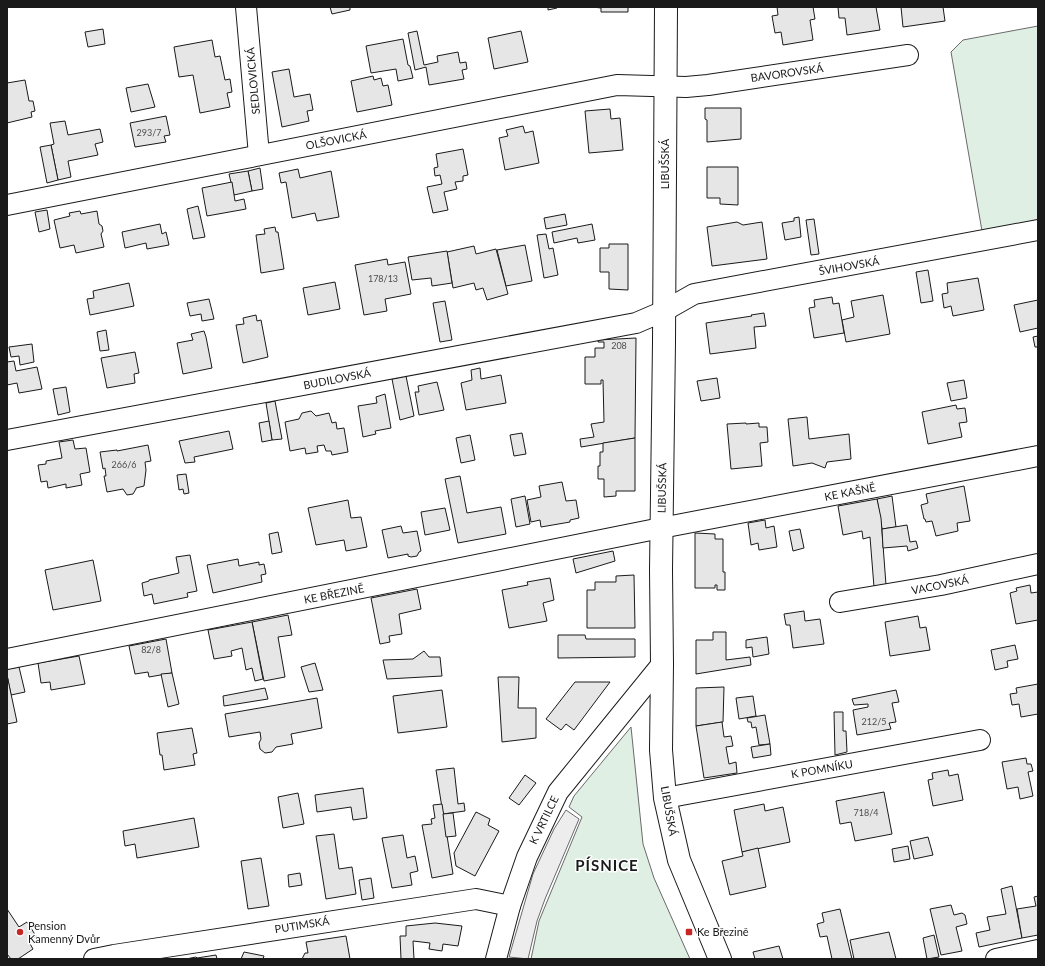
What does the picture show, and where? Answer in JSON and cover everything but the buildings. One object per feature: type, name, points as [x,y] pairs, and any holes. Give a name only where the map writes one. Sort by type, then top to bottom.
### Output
[{"type":"street","name":"SEDLOVICKÁ","points":[[246,7],[259,155]]},
{"type":"street","name":"LIBUŠSKÁ","points":[[666,7],[661,528],[661,750],[665,798],[679,860],[720,959]]},
{"type":"street","name":"BAVOROVSKÁ","points":[[665,86],[686,87],[708,85],[908,55]]},
{"type":"street","name":"OLŠOVICKÁ","points":[[7,205],[616,85],[665,86]]},
{"type":"street","name":"ŠVIHOVSKÁ","points":[[664,311],[694,294],[1038,230]]},
{"type":"street","name":"BUDILOVSKÁ","points":[[7,440],[636,323],[664,311]]},
{"type":"street","name":"KE KAŠNĚ","points":[[661,528],[1038,456]]},
{"type":"street","name":"KE BŘEZINĚ","points":[[7,659],[661,528]]},
{"type":"street","name":"VACOVSKÁ","points":[[840,602],[941,585],[1038,564]]},
{"type":"street","name":"K VRTILCE","points":[[496,959],[510,906],[526,857],[558,792],[662,664]]},
{"type":"street","name":"K POMNÍKU","points":[[665,798],[980,740]]},
{"type":"street","name":"PUTIMSKÁ","points":[[94,959],[476,899],[510,906]]},
{"type":"street","points":[[996,959],[1038,950]]},
{"type":"green space","points":[[1038,26],[1038,220],[982,231],[951,52],[963,40]]},
{"type":"green space","points":[[631,727],[643,844],[654,878],[690,959],[531,959],[539,921],[582,817],[569,807],[574,796]]},
{"type":"shaded area","points":[[566,810],[579,819],[545,899],[537,921],[528,959],[509,957],[533,874],[554,829]]},
{"type":"place","name":"Pension Kamenný Dvůr","points":[[20,932]]},
{"type":"place","name":"Ke Březině","points":[[689,932]]},
{"type":"district","name":"PÍSNICE","points":[[607,866]]}]
